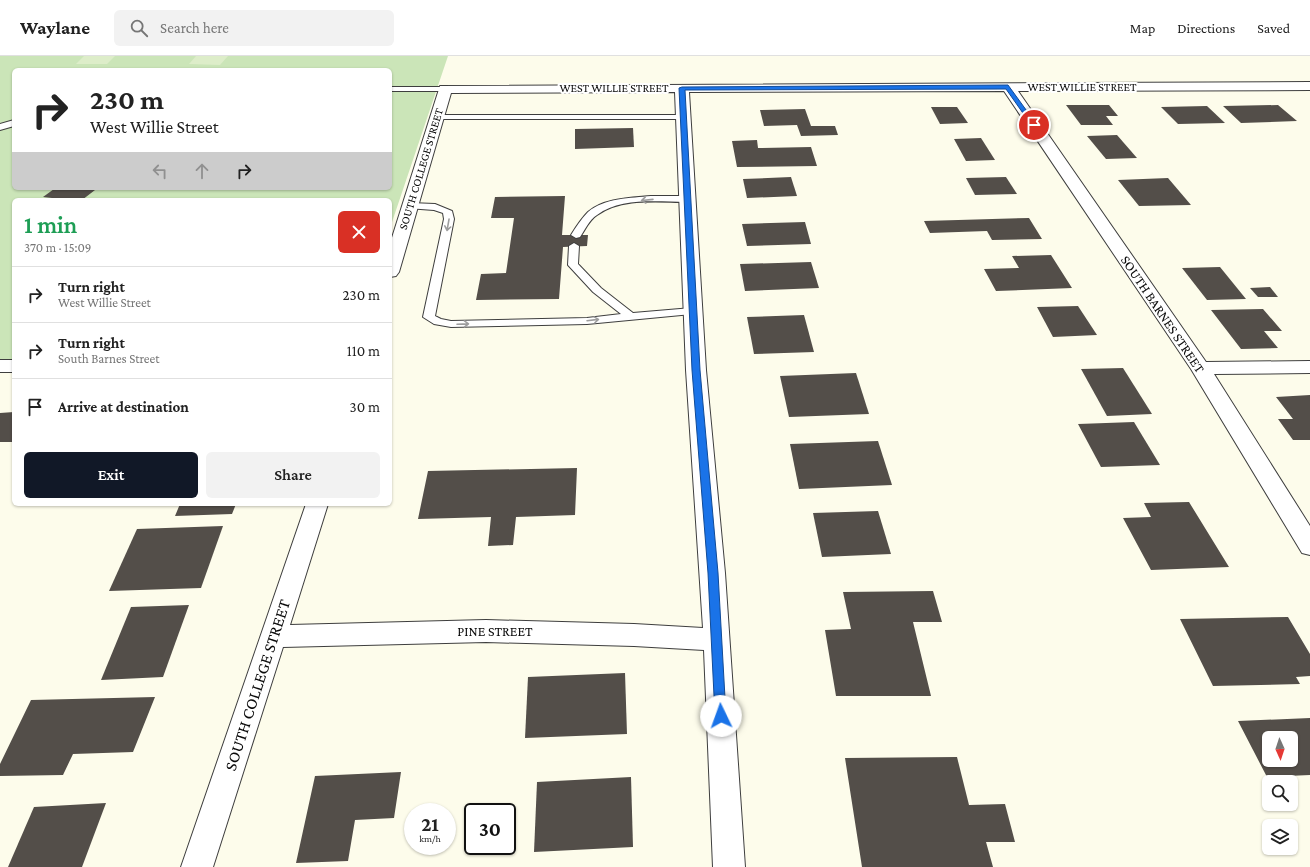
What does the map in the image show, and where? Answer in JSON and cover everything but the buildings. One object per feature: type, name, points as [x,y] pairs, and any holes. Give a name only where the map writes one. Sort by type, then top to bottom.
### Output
[{"type":"street","name":"WEST WILLIE STREET","points":[[445,89],[1310,86]]},
{"type":"street","name":"SOUTH BARNES STREET","points":[[1008,87],[1200,368],[1310,546]]},
{"type":"street","points":[[682,88],[682,117],[692,310],[713,573],[729,867]]},
{"type":"street","name":"SOUTH COLLEGE STREET","points":[[392,265],[445,89]]},
{"type":"street","points":[[0,366],[12,366]]},
{"type":"street","points":[[1200,368],[1310,367]]},
{"type":"street","name":"SOUTH COLLEGE STREET","points":[[197,867],[316,506]]},
{"type":"street","name":"PINE STREET","points":[[273,636],[486,631],[603,634],[716,640]]},
{"type":"lane","points":[[392,89],[445,89]]},
{"type":"lane","points":[[436,117],[682,117]]},
{"type":"lane","points":[[0,127],[12,124]]},
{"type":"lane","points":[[576,235],[593,213],[610,205],[653,199],[686,199]]},
{"type":"lane","points":[[410,206],[435,207],[447,211],[449,219],[429,317],[438,322],[451,324],[587,321],[692,310]]},
{"type":"lane","points":[[574,246],[574,265],[597,290],[630,316]]},
{"type":"green space","points":[[0,56],[448,56],[392,222],[392,198],[12,198],[12,360],[0,360]]},
{"type":"green space","points":[[84,56],[115,56],[107,64],[76,64]]},
{"type":"green space","points":[[196,56],[228,56],[220,65],[189,64]]},
{"type":"route","points":[[721,716],[713,573],[696,370],[682,117],[682,88],[1008,87],[1034,125]]}]
